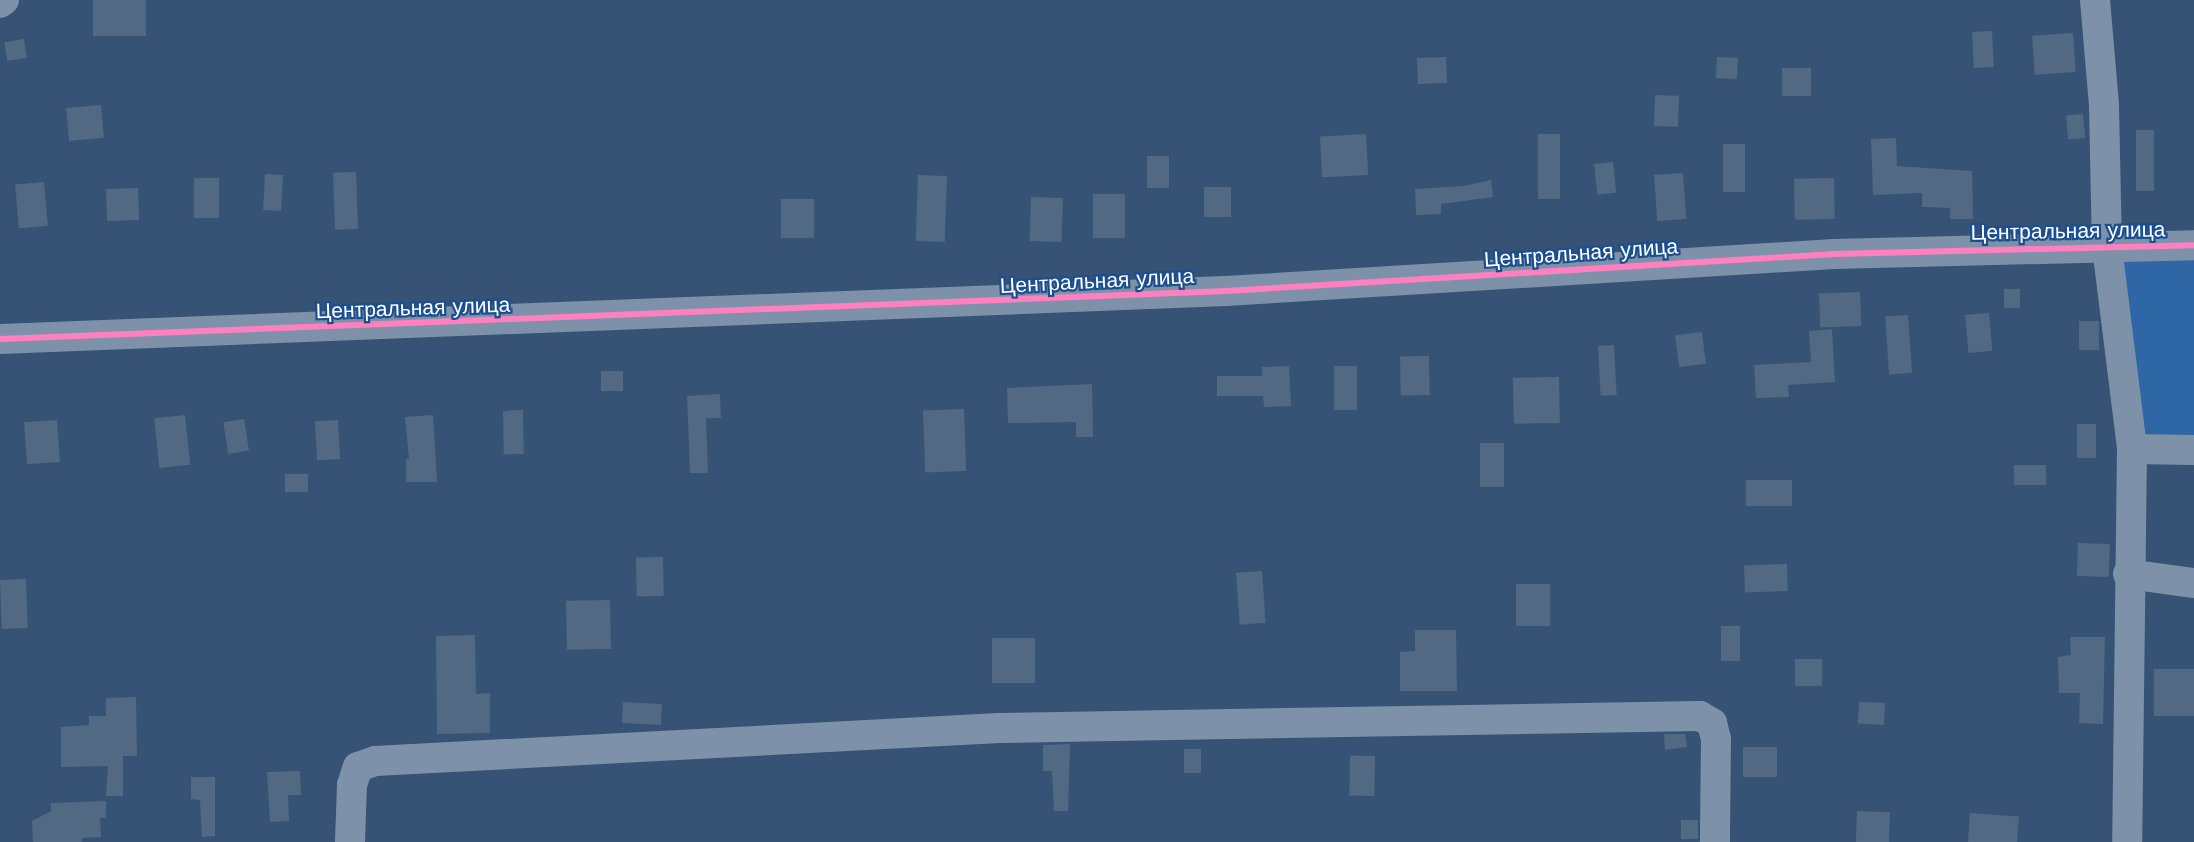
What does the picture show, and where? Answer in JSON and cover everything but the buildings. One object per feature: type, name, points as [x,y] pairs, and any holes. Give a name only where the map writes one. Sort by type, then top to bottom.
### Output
[{"type":"street","points":[[0,3],[4,0]]},
{"type":"street","points":[[2095,0],[2104,106],[2107,247],[2132,449],[2128,574],[2127,842]]},
{"type":"street","name":"Центральная улица","points":[[0,339],[827,309],[1226,291],[1834,254],[2194,245]]},
{"type":"street","points":[[2132,449],[2194,450]]},
{"type":"street","points":[[2128,574],[2194,583]]},
{"type":"street","points":[[350,842],[352,785],[358,767],[375,761],[999,728],[1700,716],[1712,723],[1716,739],[1715,842]]},
{"type":"shaded area","points":[[2194,258],[2194,438],[2140,439],[2119,261]]},
{"type":"cycle path","points":[[0,339],[1226,291],[1834,254],[2194,245]]}]
